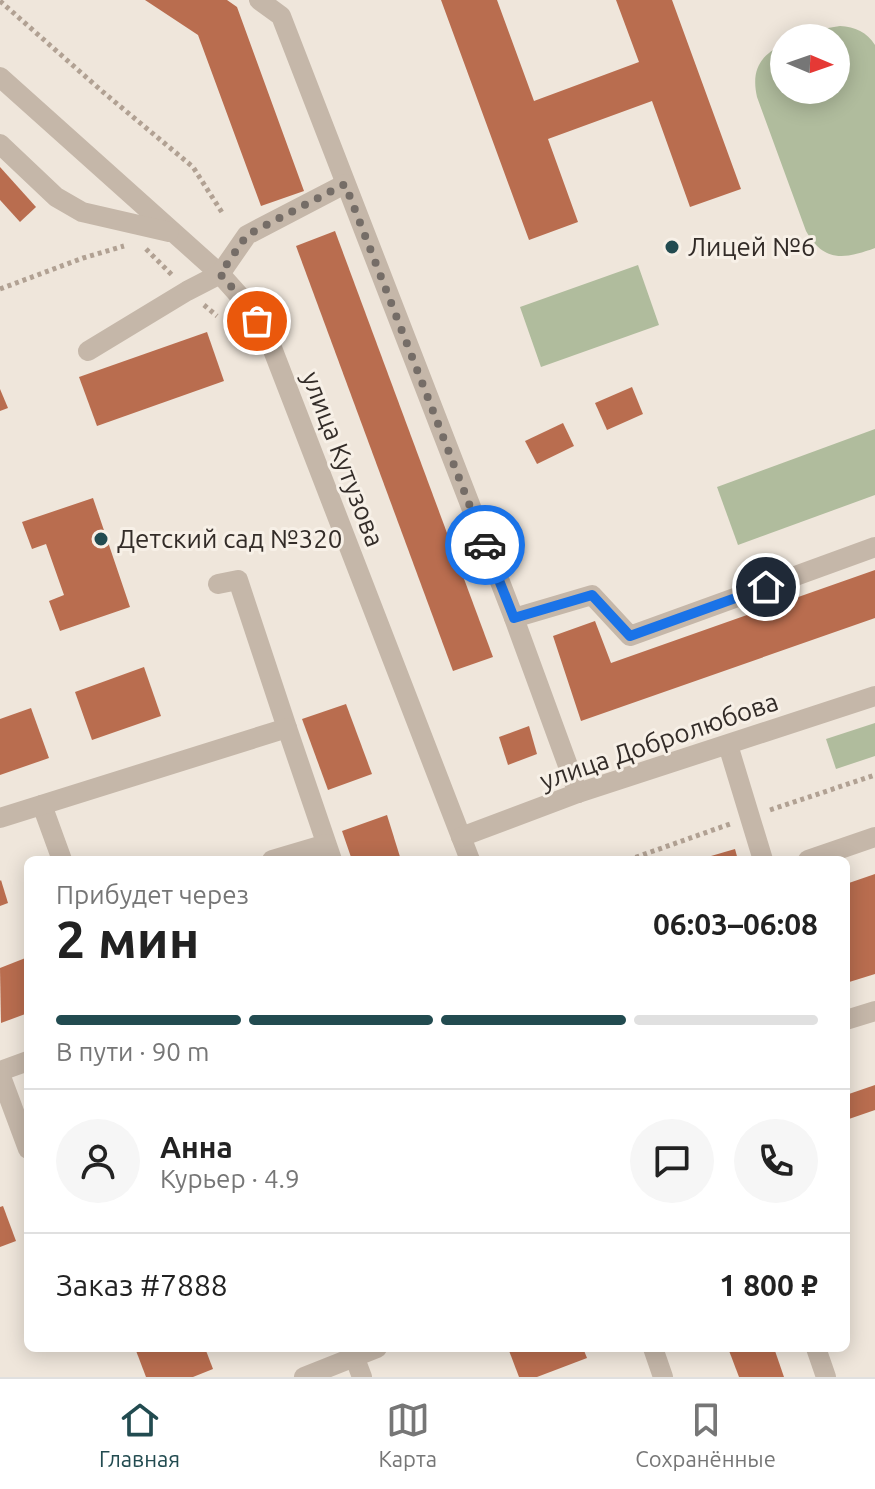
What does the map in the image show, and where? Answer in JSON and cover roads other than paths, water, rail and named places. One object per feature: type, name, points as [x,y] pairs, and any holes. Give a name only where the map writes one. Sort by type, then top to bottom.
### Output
[{"type":"street","points":[[259,0],[281,16],[514,618],[578,793]]},
{"type":"street","name":"улица Кутузова","points":[[0,77],[220,274],[245,302],[269,340],[468,856]]},
{"type":"street","points":[[0,144],[56,197],[82,212],[172,233]]},
{"type":"street","points":[[88,351],[220,274],[247,235],[345,184]]},
{"type":"street","points":[[514,618],[592,595],[630,636],[875,547]]},
{"type":"street","points":[[218,584],[238,580],[329,852],[300,856]]},
{"type":"street","name":"улица Добролюбова","points":[[461,837],[578,793],[875,696]]},
{"type":"street","points":[[0,818],[287,728]]},
{"type":"street","points":[[728,745],[762,856]]},
{"type":"street","points":[[42,805],[61,856]]},
{"type":"street","points":[[820,856],[875,837]]},
{"type":"street","points":[[850,1019],[875,1011]]},
{"type":"street","points":[[24,1063],[0,1072],[24,1138]]},
{"type":"street","points":[[304,1377],[353,1352],[362,1377]]},
{"type":"street","points":[[654,1352],[663,1377]]},
{"type":"street","points":[[817,1352],[826,1377]]},
{"type":"place","name":"Лицей №6","points":[[672,247]]},
{"type":"place","name":"Детский сад №320","points":[[101,539]]}]
